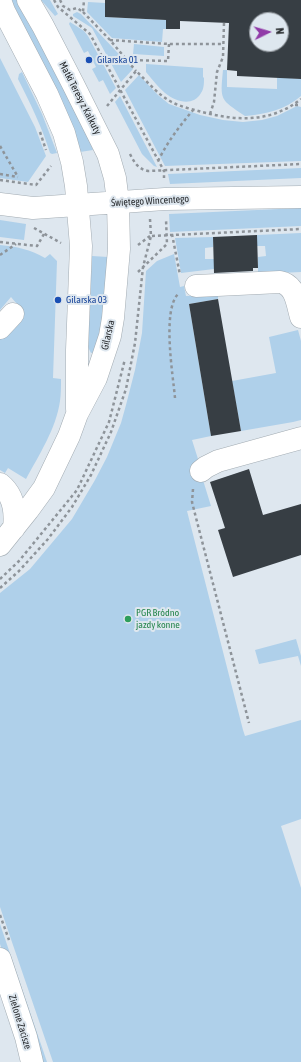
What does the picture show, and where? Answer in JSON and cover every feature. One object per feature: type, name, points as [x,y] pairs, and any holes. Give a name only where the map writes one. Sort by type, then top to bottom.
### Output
[{"type":"street","points":[[0,0],[4,11],[47,94],[64,133],[72,162],[78,205]]},
{"type":"street","name":"Matki Teresy z Kalkuty","points":[[28,0],[74,84],[108,154],[115,178],[118,202]]},
{"type":"street","name":"Świętego Wincentego","points":[[0,204],[33,208],[172,199],[301,197]]},
{"type":"street","name":"Gilarska","points":[[0,545],[44,488],[69,436],[76,414],[96,378],[110,336],[113,318],[119,249],[118,202]]},
{"type":"street","name":"Gilarska","points":[[76,414],[81,246],[78,205]]},
{"type":"street","points":[[196,286],[284,283],[290,287],[293,292],[301,317]]},
{"type":"street","points":[[201,471],[218,461],[301,438]]},
{"type":"street","points":[[0,484],[8,492],[13,501],[15,517],[14,528]]},
{"type":"street","name":"Zielone Zacisze","points":[[0,959],[26,1037],[32,1062]]},
{"type":"path","points":[[54,0],[58,8],[90,34],[164,170]]},
{"type":"path","points":[[60,0],[63,6],[70,10],[77,8],[83,12],[136,70],[157,91],[170,101],[193,110],[210,114],[249,119],[259,118],[278,112],[301,99]]},
{"type":"path","points":[[83,12],[84,0]]},
{"type":"path","points":[[210,114],[214,102],[217,72],[223,57],[224,23]]},
{"type":"path","points":[[110,40],[169,44],[224,44]]},
{"type":"path","points":[[127,60],[168,62],[169,44]]},
{"type":"path","points":[[106,106],[136,70]]},
{"type":"path","points":[[294,104],[301,105]]},
{"type":"path","points":[[158,161],[169,140],[193,110]]},
{"type":"path","points":[[38,128],[47,153]]},
{"type":"path","points":[[0,146],[18,177],[0,174]]},
{"type":"path","points":[[128,150],[134,161],[141,169],[148,171],[301,164]]},
{"type":"path","points":[[0,180],[36,185],[51,166],[49,160]]},
{"type":"path","points":[[33,208],[31,226],[65,245]]},
{"type":"path","points":[[136,274],[167,244],[166,214]]},
{"type":"path","points":[[167,235],[301,229]]},
{"type":"path","points":[[0,242],[37,246],[44,234]]},
{"type":"path","points":[[172,234],[182,285],[196,286]]},
{"type":"path","points":[[0,588],[19,571],[48,539],[72,507],[91,475],[111,432],[126,388],[135,343],[143,267],[151,236]]},
{"type":"path","points":[[0,255],[17,244]]},
{"type":"path","points":[[175,398],[170,340],[172,302],[184,289],[196,286]]},
{"type":"path","points":[[201,471],[194,485],[192,502],[249,724]]},
{"type":"shaded area","points":[[11,0],[21,0],[80,114],[93,150],[80,152],[47,73]]},
{"type":"shaded area","points":[[41,0],[50,0],[58,14],[55,16]]},
{"type":"shaded area","points":[[88,2],[105,3],[105,17],[166,20],[166,29],[163,29],[162,42],[112,38],[87,12]]},
{"type":"shaded area","points":[[77,12],[81,14],[133,69],[121,82],[92,28],[73,16],[73,14]]},
{"type":"shaded area","points":[[70,22],[84,31],[88,36],[116,88],[110,94],[103,80],[99,82],[92,69],[96,67],[88,51],[84,53],[69,24]]},
{"type":"shaded area","points":[[134,44],[164,47],[164,56],[133,54]]},
{"type":"shaded area","points":[[0,58],[35,127],[46,156],[28,182],[0,178]]},
{"type":"shaded area","points":[[146,64],[203,68],[204,82],[202,91],[198,97],[189,102],[174,99],[162,91],[146,72]]},
{"type":"shaded area","points":[[223,70],[227,70],[227,87],[277,89],[277,77],[301,79],[301,96],[282,108],[260,114],[245,116],[226,102],[222,94]]},
{"type":"shaded area","points":[[22,72],[42,114],[57,153],[50,153],[40,124],[18,79],[19,74]]},
{"type":"shaded area","points":[[139,75],[169,104],[200,115],[223,120],[243,122],[262,120],[277,116],[297,106],[301,107],[301,161],[165,166],[125,90]]},
{"type":"shaded area","points":[[120,96],[157,167],[154,166],[142,154],[115,102]]},
{"type":"shaded area","points":[[301,168],[301,178],[170,184],[168,174]]},
{"type":"shaded area","points":[[301,208],[301,226],[170,232],[169,214]]},
{"type":"shaded area","points":[[0,220],[26,224],[24,240],[0,237]]},
{"type":"shaded area","points":[[301,233],[301,272],[258,274],[258,257],[266,256],[265,246],[257,246],[257,235]]},
{"type":"shaded area","points":[[213,237],[213,247],[205,248],[205,259],[214,259],[214,269],[181,273],[175,238]]},
{"type":"shaded area","points":[[0,245],[34,252],[45,258],[50,254],[57,261],[53,378],[61,379],[60,401],[51,432],[26,479],[8,468],[5,473],[0,470],[0,337],[22,310],[11,297],[0,310]]},
{"type":"shaded area","points":[[174,254],[180,287],[184,286],[186,296],[218,295],[218,299],[189,304],[211,436],[192,440],[211,506],[187,511],[243,730],[245,736],[301,720],[301,819],[281,826],[301,888],[301,1062],[53,1062],[0,907],[0,593],[30,569],[72,519],[107,457],[121,423],[135,370],[142,333],[146,271],[157,261]]},
{"type":"shaded area","points":[[92,256],[108,257],[104,306],[97,350],[91,353],[88,347]]},
{"type":"shaded area","points":[[298,330],[301,341],[301,420],[241,431],[232,381],[276,373],[269,337]]},
{"type":"shaded area","points":[[296,639],[301,656],[301,666],[298,656],[259,664],[255,650]]},
{"type":"shaded area","points":[[0,924],[47,1062],[40,1062],[0,944]]},
{"type":"building","points":[[105,0],[301,0],[301,79],[237,76],[237,71],[227,70],[229,23],[180,21],[180,29],[166,29],[166,20],[105,17]]},
{"type":"building","points":[[257,235],[258,268],[253,268],[253,271],[214,273],[213,237]]},
{"type":"building","points":[[218,299],[241,431],[211,436],[189,304]]},
{"type":"building","points":[[249,469],[263,515],[301,504],[301,555],[233,577],[218,530],[225,528],[210,482]]},
{"type":"place","name":"Gilarska 01","points":[[89,60]]},
{"type":"place","name":"Gilarska 03","points":[[58,300]]},
{"type":"place","name":"PGR Bródno jazdy konne","points":[[128,619]]}]
